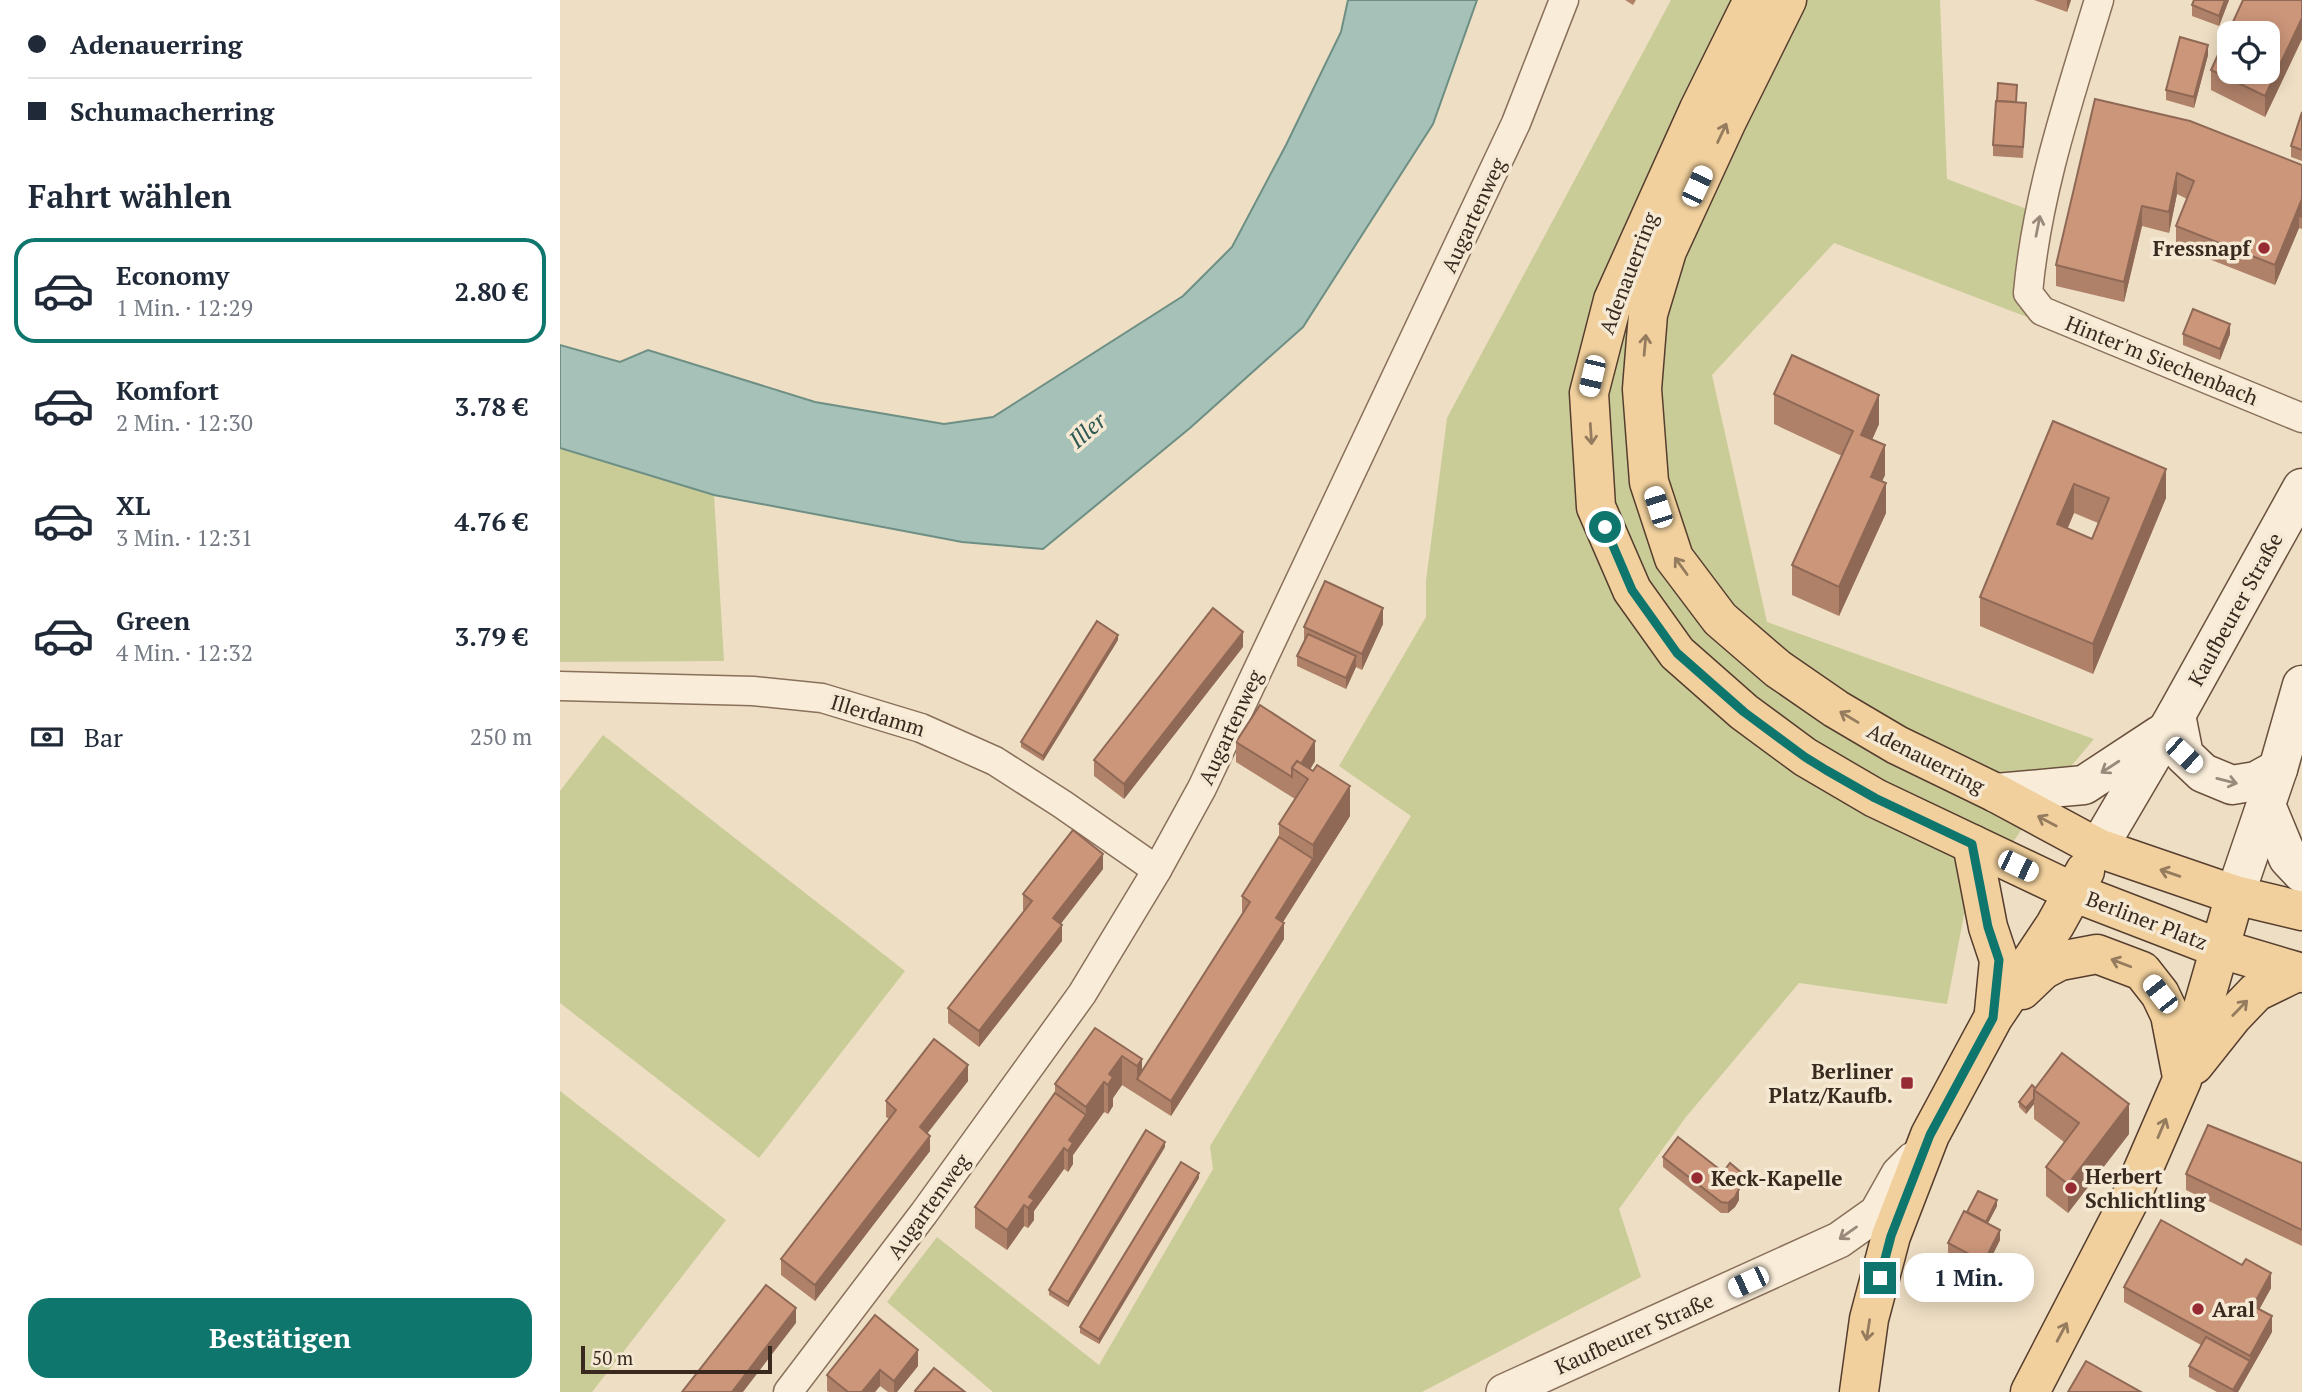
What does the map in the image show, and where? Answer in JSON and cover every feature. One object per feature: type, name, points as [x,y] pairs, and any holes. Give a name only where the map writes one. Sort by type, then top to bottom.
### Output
[{"type":"main road","name":"Adenauerring","points":[[1767,7],[1727,121],[1667,251],[1648,314],[1642,389],[1649,482],[1674,558],[1720,618],[1778,669],[1836,709],[1897,745],[1996,793]]},
{"type":"main road","name":"Adenauerring","points":[[1767,7],[1699,109],[1613,300],[1589,393],[1596,507],[1632,590],[1677,653],[1744,712],[1805,757],[1875,798],[1972,844]]},
{"type":"main road","name":"Kaufbeurer Straße","points":[[2172,723],[2302,488]]},
{"type":"main road","points":[[2302,685],[2266,805],[2288,858],[2302,873]]},
{"type":"main road","points":[[1996,793],[2084,785],[2172,723],[2184,755],[2203,773],[2232,785],[2256,781],[2278,769]]},
{"type":"main road","name":"Berliner Platz","points":[[1993,1018],[2055,925],[2172,723]]},
{"type":"main road","points":[[1996,793],[2098,848],[2235,895],[2302,911]]},
{"type":"main road","name":"Berliner Platz","points":[[2182,1080],[2235,895],[2266,805]]},
{"type":"main road","points":[[1972,844],[1988,927],[1999,960],[1993,1018]]},
{"type":"main road","name":"Berliner Platz","points":[[1972,844],[2073,892],[2221,949],[2300,973]]},
{"type":"main road","points":[[1859,1392],[1869,1319],[1891,1236],[1925,1148],[1946,1103],[1993,1018],[2043,970],[2060,961],[2097,954],[2142,971],[2160,994],[2171,1015],[2182,1080]]},
{"type":"main road","points":[[2030,1392],[2126,1207],[2182,1080],[2233,1016],[2256,992],[2300,973]]},
{"type":"street","name":"Augartenweg","points":[[788,1392],[924,1213],[1082,994],[1157,870],[1202,788],[1516,123],[1564,0]]},
{"type":"street","name":"Hinter'm Siechenbach","points":[[2099,0],[2054,148],[2031,259],[2028,293],[2042,311],[2301,414]]},
{"type":"street","name":"Illerdamm","points":[[560,686],[753,691],[822,698],[928,730],[995,761],[1157,870]]},
{"type":"street","name":"Kaufbeurer Straße","points":[[1504,1392],[1839,1240],[1877,1213],[1899,1174],[1925,1148]]},
{"type":"green space","points":[[1671,0],[1940,0],[1947,179],[2051,218],[2027,317],[1834,243],[1712,375],[1767,622],[2094,739],[2036,808],[1964,915],[1947,1004],[1799,983],[1686,1117],[1619,1209],[1641,1277],[1422,1392],[993,1392],[887,1302],[937,1237],[1099,1365],[1213,1169],[1210,1146],[1411,816],[1339,766],[1426,617],[1426,581],[1447,418]]},
{"type":"green space","points":[[560,448],[714,495],[724,661],[560,662]]},
{"type":"green space","points":[[603,735],[905,971],[759,1158],[560,1003],[560,791]]},
{"type":"green space","points":[[560,1091],[726,1220],[592,1392],[560,1392]]},
{"type":"water","name":"Iller","points":[[1348,0],[1477,0],[1433,124],[1303,327],[1190,428],[1043,549],[962,542],[714,495],[560,448],[560,345],[620,362],[648,350],[815,402],[944,424],[993,417],[1183,296],[1232,247],[1341,32]]},
{"type":"building","points":[[2194,0],[2225,0],[2219,16],[2192,5]]},
{"type":"building","points":[[2243,0],[2302,0],[2302,18],[2280,64],[2280,21],[2233,21]]},
{"type":"building","points":[[2180,37],[2208,45],[2194,97],[2166,90]]},
{"type":"building","points":[[2217,57],[2217,73],[2211,70]]},
{"type":"building","points":[[1998,83],[2017,85],[2016,102],[1997,101]]},
{"type":"building","points":[[2240,84],[2271,84],[2265,96]]},
{"type":"building","points":[[2095,99],[2190,121],[2302,165],[2302,199],[2275,265],[2176,226],[2194,181],[2177,173],[2169,212],[2142,206],[2124,282],[2056,265]]},
{"type":"building","points":[[1996,101],[2026,103],[2023,147],[1993,145]]},
{"type":"building","points":[[2302,112],[2302,150],[2291,146]]},
{"type":"building","points":[[2193,309],[2230,324],[2220,349],[2183,334]]},
{"type":"building","points":[[1792,355],[1879,395],[1861,435],[1885,445],[1871,477],[1886,483],[1839,587],[1792,565],[1853,431],[1774,394]]},
{"type":"building","points":[[2053,421],[2166,469],[2093,644],[1980,597]],"holes":[[[2074,484],[2109,498],[2092,539],[2057,524]]]},
{"type":"building","points":[[1325,581],[1383,608],[1362,654],[1304,627]]},
{"type":"building","points":[[1213,608],[1243,632],[1124,784],[1094,760]]},
{"type":"building","points":[[1097,621],[1118,635],[1043,756],[1021,742]]},
{"type":"building","points":[[1308,634],[1356,656],[1346,678],[1297,656]]},
{"type":"building","points":[[1260,705],[1315,741],[1301,764],[1297,761],[1292,768],[1292,777],[1236,742]]},
{"type":"building","points":[[1297,761],[1313,771],[1317,765],[1350,786],[1313,845],[1279,824],[1308,779],[1292,768]]},
{"type":"building","points":[[1073,830],[1103,854],[1053,918],[1062,925],[979,1031],[948,1008],[1032,901],[1023,894]]},
{"type":"building","points":[[1279,837],[1313,859],[1276,918],[1284,923],[1171,1101],[1137,1079],[1250,902],[1242,896]]},
{"type":"building","points":[[1095,1028],[1142,1059],[1137,1066],[1122,1056],[1109,1074],[1113,1077],[1108,1085],[1104,1082],[1086,1107],[1055,1084]]},
{"type":"building","points":[[934,1039],[968,1065],[920,1127],[930,1136],[815,1285],[781,1259],[896,1110],[886,1101]]},
{"type":"building","points":[[2062,1053],[2129,1104],[2068,1184],[2046,1167],[2079,1123],[2034,1090]]},
{"type":"building","points":[[2032,1085],[2035,1088],[2034,1099],[2026,1108],[2019,1102]]},
{"type":"building","points":[[1055,1093],[1086,1115],[1069,1140],[1073,1143],[1068,1151],[1064,1148],[1029,1197],[1034,1200],[1028,1208],[1024,1205],[1007,1230],[975,1207]]},
{"type":"building","points":[[2208,1125],[2302,1163],[2302,1230],[2186,1174]]},
{"type":"building","points":[[1146,1130],[1165,1142],[1068,1302],[1049,1290]]},
{"type":"building","name":"Keck-Kapelle","points":[[1678,1137],[1723,1172],[1730,1163],[1743,1174],[1736,1183],[1739,1189],[1735,1197],[1728,1203],[1721,1202],[1663,1157]]},
{"type":"building","points":[[1181,1162],[1199,1173],[1099,1339],[1080,1327]]},
{"type":"building","points":[[1978,1191],[1997,1200],[1986,1222],[1967,1212]]},
{"type":"building","points":[[1964,1211],[2000,1230],[1984,1262],[1948,1243]]},
{"type":"building","points":[[2161,1220],[2242,1265],[2246,1259],[2271,1273],[2253,1306],[2272,1316],[2250,1356],[2124,1287]]},
{"type":"building","points":[[766,1285],[796,1308],[732,1392],[682,1392]]},
{"type":"building","points":[[875,1315],[918,1350],[894,1381],[880,1370],[862,1392],[848,1392],[827,1375]]},
{"type":"building","points":[[2206,1337],[2250,1361],[2233,1390],[2189,1366]]},
{"type":"building","points":[[2086,1361],[2141,1392],[2068,1392]]},
{"type":"building","points":[[934,1368],[965,1392],[916,1392]]},
{"type":"place","name":"Fressnapf","points":[[2264,248]]},
{"type":"place","name":"Berliner Platz/Kaufb.","points":[[1907,1083]]},
{"type":"place","name":"Keck-Kapelle","points":[[1697,1178]]},
{"type":"place","name":"Herbert Schlichtling","points":[[2071,1188]]},
{"type":"place","name":"Aral","points":[[2198,1309]]},
{"type":"route","points":[[1605,527],[1632,590],[1677,653],[1744,712],[1826,770],[1875,798],[1972,844],[1988,927],[1999,960],[1993,1018],[1930,1135],[1891,1236],[1880,1278]]}]
